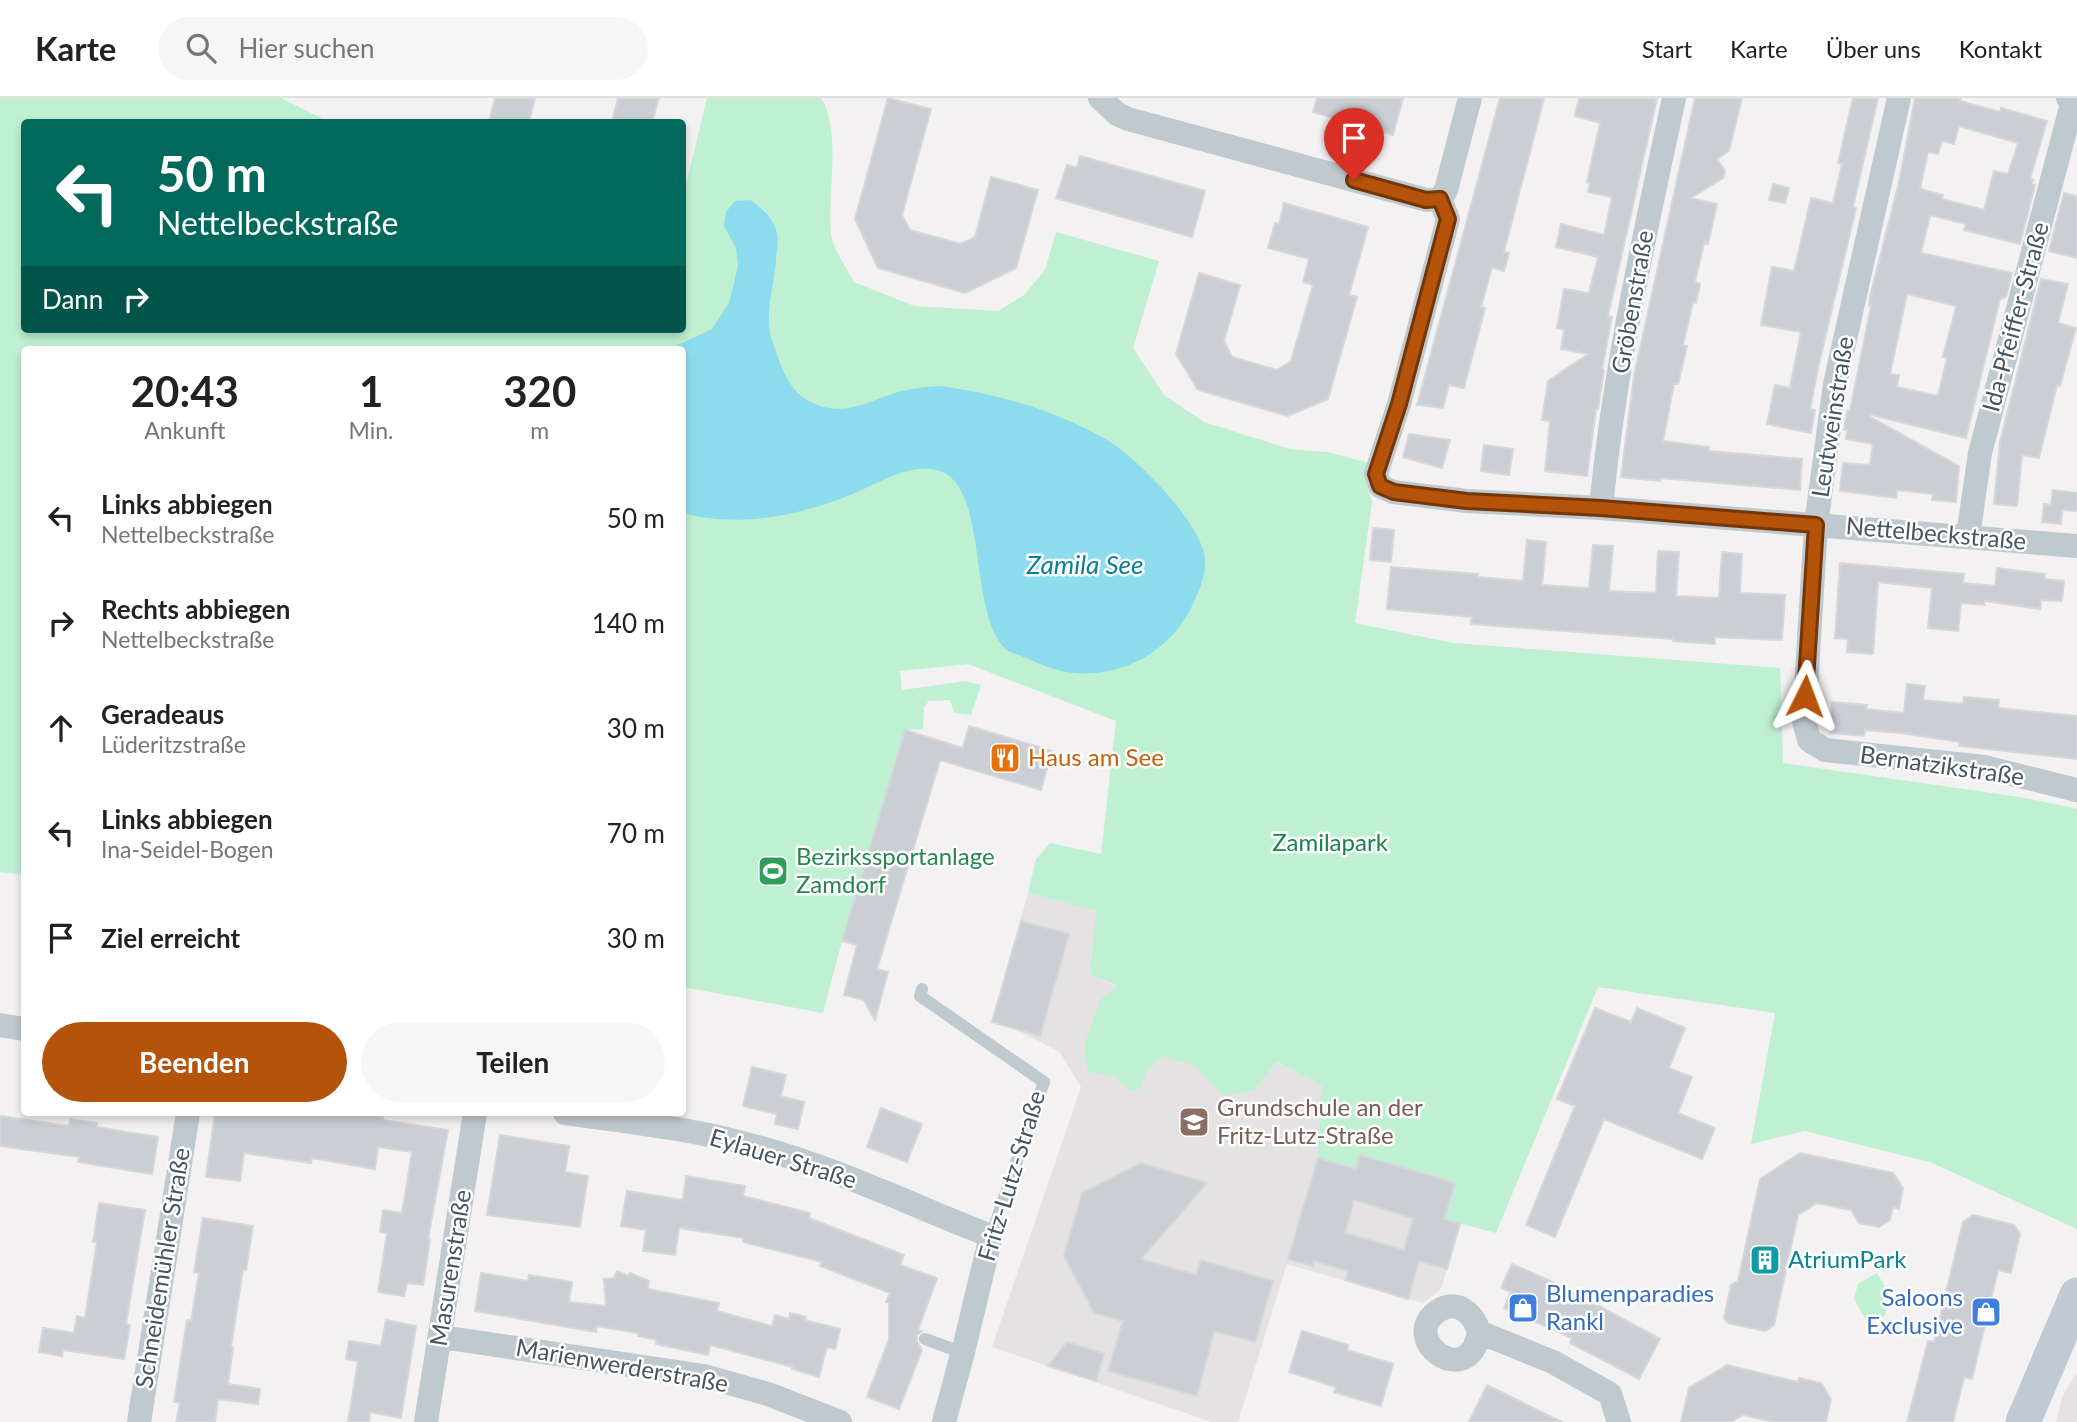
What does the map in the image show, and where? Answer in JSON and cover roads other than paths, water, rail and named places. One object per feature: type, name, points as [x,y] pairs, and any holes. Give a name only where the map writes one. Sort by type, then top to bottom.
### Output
[{"type":"main road","points":[[2023,1422],[2077,1295]]},
{"type":"street","points":[[1100,98],[1128,120],[1426,200],[1440,199],[1446,190],[1470,98]]},
{"type":"street","name":"Gröbenstraße","points":[[1601,508],[1609,433],[1647,220],[1674,98]]},
{"type":"street","name":"Leutweinstraße","points":[[1809,740],[1804,721],[1816,525],[1835,384],[1899,98]]},
{"type":"street","name":"Ida-Pfeiffer-Straße","points":[[1968,536],[1980,453],[2070,99]]},
{"type":"street","name":"Nettelbeckstraße","points":[[1440,199],[1448,219],[1399,404],[1376,474],[1380,486],[1394,492],[1467,501],[1601,508],[2077,546]]},
{"type":"street","name":"Bernatzikstraße","points":[[1809,740],[1825,750],[1984,767],[2077,790]]},
{"type":"street","points":[[0,1025],[21,1028]]},
{"type":"street","name":"Schneidemühler Straße","points":[[139,1422],[188,1116]]},
{"type":"street","name":"Masurenstraße","points":[[426,1422],[475,1116]]},
{"type":"street","name":"Eylauer Straße","points":[[585,1116],[750,1144],[848,1176],[991,1236]]},
{"type":"street","name":"Fritz-Lutz-Straße","points":[[944,1422],[991,1236]]},
{"type":"street","points":[[1479,1332],[1552,1362],[1610,1394],[1619,1422]]},
{"type":"street","name":"Marienwerderstraße","points":[[441,1337],[704,1376],[768,1394],[840,1422]]},
{"type":"lane","name":"Fritz-Lutz-Straße","points":[[922,989],[920,996],[1044,1082],[991,1236]]},
{"type":"lane","points":[[925,1339],[963,1353]]},
{"type":"water","name":"Zamila See","points":[[751,200],[770,218],[775,227],[778,243],[769,315],[770,333],[786,377],[802,397],[819,406],[841,409],[927,387],[945,386],[984,394],[1039,409],[1091,431],[1120,449],[1150,476],[1181,510],[1193,528],[1205,559],[1203,577],[1195,600],[1168,640],[1134,663],[1095,673],[1054,669],[1008,651],[995,633],[986,608],[971,519],[963,495],[950,477],[931,469],[899,473],[860,491],[789,514],[725,519],[686,514],[686,346],[676,346],[712,329],[729,303],[738,266],[736,248],[724,226],[726,212],[735,201]]},
{"type":"place","name":"Haus am See","points":[[1005,758]]},
{"type":"place","name":"Bezirkssportanlage Zamdorf","points":[[773,871]]},
{"type":"place","name":"Grundschule an der Fritz-Lutz-Straße","points":[[1194,1122]]},
{"type":"place","name":"AtriumPark","points":[[1765,1260]]},
{"type":"place","name":"Blumenparadies Rankl","points":[[1523,1308]]},
{"type":"place","name":"Saloons Exclusive","points":[[1986,1312]]},
{"type":"park label","name":"Zamilapark","points":[[1330,843]]}]
